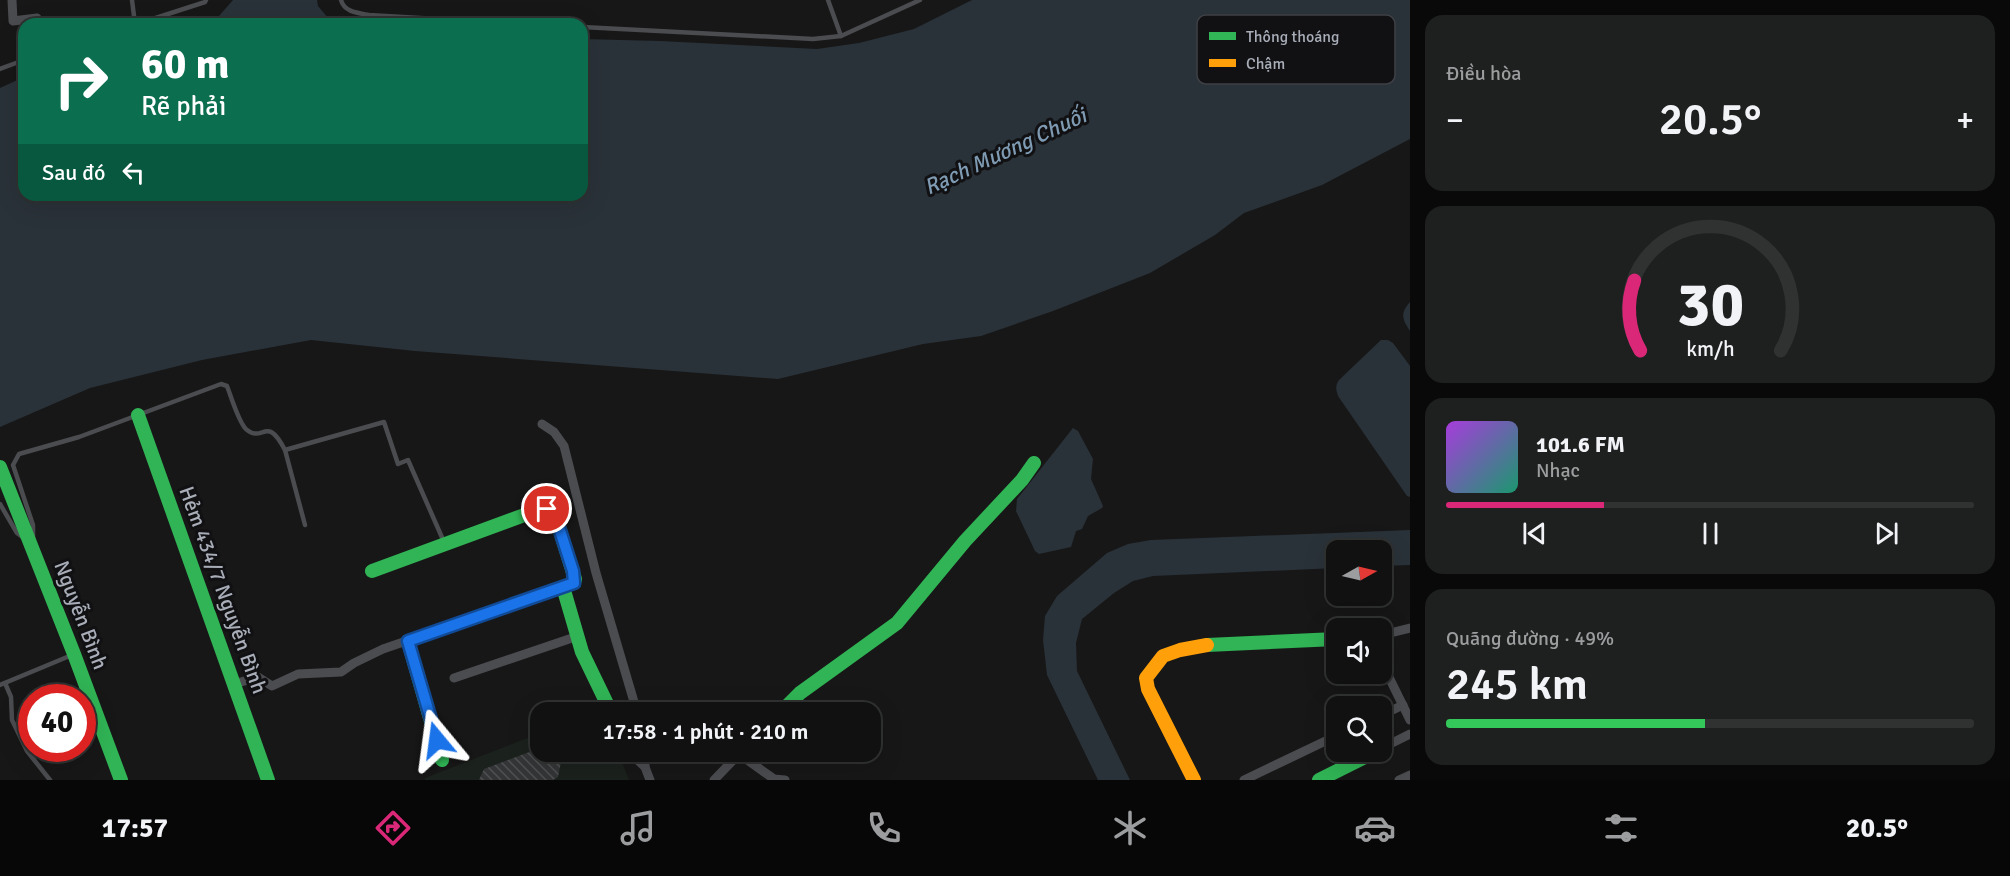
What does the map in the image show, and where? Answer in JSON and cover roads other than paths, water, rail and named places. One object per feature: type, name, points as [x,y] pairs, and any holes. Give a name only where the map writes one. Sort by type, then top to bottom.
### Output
[{"type":"street","points":[[12,0],[13,21],[18,20]]},
{"type":"street","name":"Hẻm 434/7 Nguyễn Bình","points":[[138,415],[268,780]]},
{"type":"street","points":[[542,424],[554,432],[564,446],[596,573],[634,702]]},
{"type":"street","points":[[791,702],[800,693],[897,623],[965,541],[1022,480],[1034,463]]},
{"type":"street","name":"Nguyễn Bình","points":[[0,466],[121,780]]},
{"type":"street","points":[[234,684],[258,677],[273,686],[278,686],[298,674],[341,672],[354,663],[408,641],[574,583],[575,579],[555,515],[551,510],[538,510],[372,571]]},
{"type":"street","points":[[563,587],[585,659],[594,680],[608,702]]},
{"type":"street","points":[[1392,632],[1410,628]]},
{"type":"street","points":[[454,678],[578,636]]},
{"type":"street","points":[[1194,780],[1148,689],[1146,678],[1163,656],[1205,645],[1326,639]]},
{"type":"street","points":[[408,641],[442,760]]},
{"type":"street","points":[[1392,683],[1410,720]]},
{"type":"street","points":[[1392,710],[1403,705]]},
{"type":"street","points":[[1392,743],[1410,734]]},
{"type":"street","points":[[1244,780],[1326,741]]},
{"type":"street","points":[[640,762],[645,767]]},
{"type":"street","points":[[645,762],[650,780]]},
{"type":"street","points":[[714,780],[731,762]]},
{"type":"street","points":[[752,762],[774,779],[784,780]]},
{"type":"street","points":[[1318,780],[1355,762]]},
{"type":"street","points":[[1399,780],[1410,775]]},
{"type":"lane","points":[[132,0],[135,18]]},
{"type":"lane","points":[[155,18],[206,0]]},
{"type":"lane","points":[[341,0],[342,5],[351,12],[420,18]]},
{"type":"lane","points":[[828,0],[841,36]]},
{"type":"lane","points":[[588,27],[813,39],[841,36],[920,0]]},
{"type":"lane","points":[[0,69],[18,62]]},
{"type":"lane","points":[[0,504],[17,533],[31,544],[33,525],[13,465],[20,454],[79,437],[221,384],[227,386],[244,429],[252,433],[270,431],[277,435],[285,450],[305,525]]},
{"type":"lane","points":[[285,450],[384,422],[398,464],[408,460],[445,545]]},
{"type":"lane","points":[[50,780],[27,751],[12,720],[11,697],[3,684],[74,654]]},
{"type":"water","points":[[233,0],[317,0],[318,6],[328,18],[217,18]]},
{"type":"water","name":"Rạch Mương Chuối","points":[[972,0],[1410,0],[1410,139],[1322,185],[1244,213],[1215,235],[1150,273],[1053,311],[981,336],[923,344],[778,379],[415,351],[311,340],[202,360],[90,388],[0,427],[0,88],[18,80],[18,201],[588,201],[588,39],[817,49],[859,43],[914,29]]},
{"type":"water","points":[[1410,302],[1410,331],[1403,316]]},
{"type":"water","points":[[1381,340],[1393,343],[1410,366],[1410,497],[1407,496],[1338,396],[1336,389],[1339,380]]},
{"type":"water","points":[[1073,428],[1078,431],[1093,459],[1091,479],[1103,506],[1088,516],[1082,529],[1076,531],[1071,547],[1039,554],[1035,551],[1016,511],[1017,499]]},
{"type":"water","points":[[1410,530],[1410,565],[1392,566],[1392,540],[1326,540],[1326,568],[1153,576],[1133,581],[1114,593],[1082,619],[1076,643],[1077,671],[1130,780],[1098,780],[1047,675],[1043,640],[1045,616],[1057,596],[1107,553],[1128,544],[1151,540]]}]
